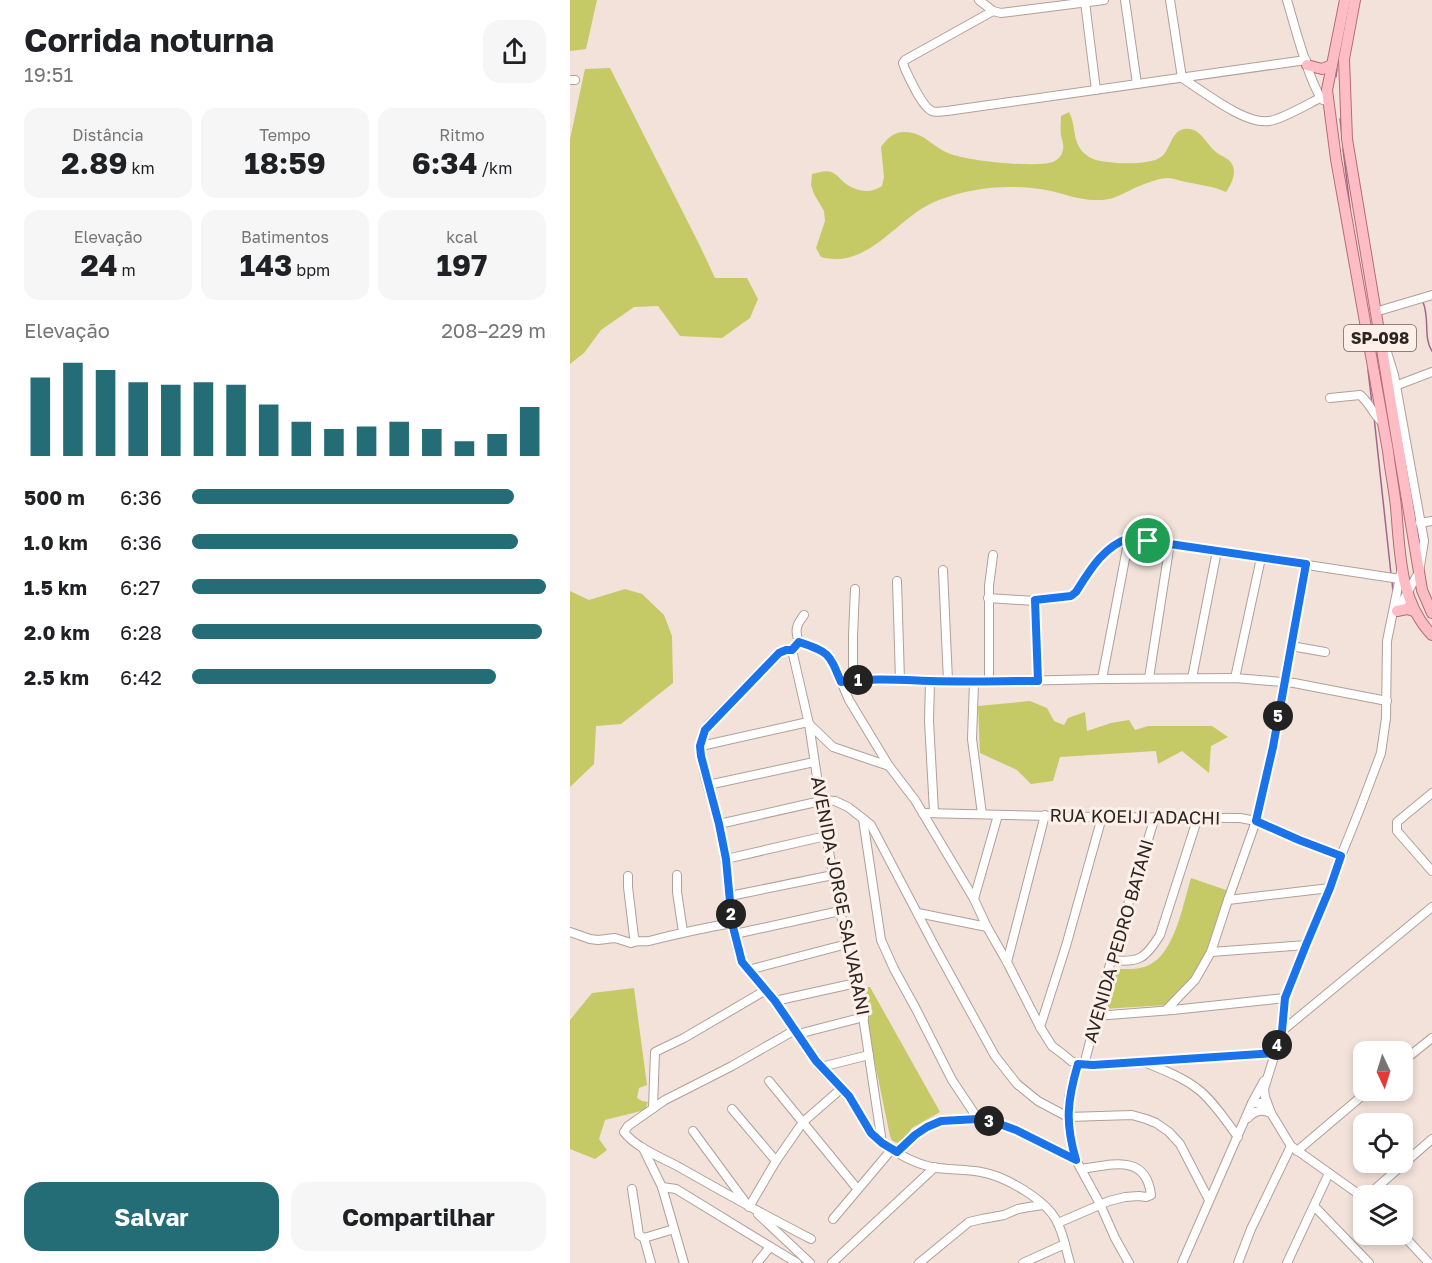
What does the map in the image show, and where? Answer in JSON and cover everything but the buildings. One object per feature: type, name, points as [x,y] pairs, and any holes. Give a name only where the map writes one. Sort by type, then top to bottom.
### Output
[{"type":"main road","name":"SP-098","points":[[1345,0],[1324,101],[1395,497],[1401,574],[1414,611],[1432,635]]},
{"type":"main road","name":"SP-098","points":[[1355,0],[1344,59],[1347,139],[1422,590],[1432,613]]},
{"type":"main road","points":[[1307,62],[1322,69],[1332,65]]},
{"type":"main road","points":[[1327,83],[1338,85],[1345,90]]},
{"type":"main road","points":[[1324,101],[1337,107],[1345,103]]},
{"type":"main road","points":[[1346,215],[1350,210],[1354,212],[1364,235]]},
{"type":"main road","points":[[1394,615],[1407,609],[1414,611]]},
{"type":"street","points":[[980,0],[993,11],[1001,13],[1056,3],[1095,1],[1096,90]]},
{"type":"street","points":[[1125,0],[1137,84]]},
{"type":"street","points":[[1170,0],[1182,78],[1235,112],[1248,118],[1269,122],[1324,101],[1311,79],[1287,0]]},
{"type":"street","points":[[993,11],[909,57],[903,63],[928,109],[947,111],[1307,62]]},
{"type":"street","points":[[1311,79],[1327,83]]},
{"type":"street","points":[[1375,312],[1432,295]]},
{"type":"street","points":[[1378,326],[1392,367],[1424,541],[1419,572],[1394,615]]},
{"type":"street","points":[[1395,386],[1432,372]]},
{"type":"street","points":[[1330,398],[1360,395],[1382,422]]},
{"type":"street","points":[[1420,523],[1432,521]]},
{"type":"street","points":[[1102,679],[1129,538]]},
{"type":"street","points":[[988,598],[1035,600],[1071,596],[1098,559],[1120,541],[1129,538],[1306,564],[1401,574],[1387,641],[1387,701],[1381,753],[1285,998],[1282,1031],[1264,1089],[1271,1113],[1294,1149],[1353,1189]]},
{"type":"street","points":[[1149,678],[1170,543]]},
{"type":"street","points":[[1192,678],[1217,551]]},
{"type":"street","points":[[989,681],[988,598],[993,555]]},
{"type":"street","points":[[1234,678],[1261,558]]},
{"type":"street","points":[[1167,1009],[1195,981],[1211,952],[1256,821],[1271,755],[1306,564]]},
{"type":"street","points":[[943,570],[948,681]]},
{"type":"street","points":[[897,581],[900,680]]},
{"type":"street","points":[[853,680],[855,588]]},
{"type":"street","points":[[1035,600],[1038,681]]},
{"type":"street","points":[[804,615],[796,627],[799,642],[816,648],[832,660],[849,700],[889,766],[915,800],[974,899],[1052,1046],[1071,1061],[1081,1064],[1275,1053]]},
{"type":"street","points":[[799,642],[792,650],[779,653],[708,725],[700,746],[726,859],[732,923],[741,959],[775,1001],[821,1067],[842,1088],[876,1139],[917,1162],[935,1167],[983,1172],[1023,1190],[1052,1213],[1058,1222],[1070,1263]]},
{"type":"street","points":[[1291,646],[1325,652]]},
{"type":"street","name":"AVENIDA JORGE SALVARANI","points":[[792,650],[808,723],[840,911],[864,1017],[882,1143]]},
{"type":"street","points":[[841,682],[853,680],[1038,681],[1234,678],[1284,682],[1387,701]]},
{"type":"street","points":[[930,681],[929,721],[934,812]]},
{"type":"street","points":[[974,681],[972,739],[982,814]]},
{"type":"street","points":[[700,746],[808,723],[833,747],[889,766]]},
{"type":"street","points":[[708,785],[814,762]]},
{"type":"street","points":[[1432,793],[1397,822],[1398,831],[1432,871]]},
{"type":"street","points":[[719,824],[820,800],[835,801],[848,807],[872,826],[996,1056],[1013,1080],[1038,1101],[1068,1117],[1132,1115],[1156,1123],[1180,1144],[1209,1200]]},
{"type":"street","name":"RUA KOEIJI ADACHI","points":[[922,813],[1240,818],[1256,821],[1341,856]]},
{"type":"street","points":[[974,899],[998,815]]},
{"type":"street","points":[[1007,963],[1046,815]]},
{"type":"street","points":[[1040,1027],[1066,946],[1102,817]]},
{"type":"street","name":"AVENIDA PEDRO BATANI","points":[[1129,1263],[1114,1238],[1100,1204],[1076,1160],[1070,1138],[1069,1097],[1096,1016],[1110,960],[1155,817]]},
{"type":"street","points":[[1110,960],[1134,961],[1149,952],[1156,942],[1198,817]]},
{"type":"street","points":[[863,819],[881,940],[952,1080],[978,1119]]},
{"type":"street","points":[[726,859],[826,836]]},
{"type":"street","points":[[677,875],[683,932]]},
{"type":"street","points":[[730,896],[833,875]]},
{"type":"street","points":[[628,876],[627,887],[636,941]]},
{"type":"street","points":[[1228,900],[1330,888]]},
{"type":"street","points":[[1282,1031],[1432,907]]},
{"type":"street","points":[[735,934],[840,911]]},
{"type":"street","points":[[918,913],[987,927]]},
{"type":"street","points":[[570,932],[598,940],[615,938],[628,943],[643,942],[732,923]]},
{"type":"street","points":[[748,970],[847,944]]},
{"type":"street","points":[[1211,952],[1306,945]]},
{"type":"street","points":[[775,1001],[856,983]]},
{"type":"street","points":[[653,1108],[655,1052],[684,1038],[766,990]]},
{"type":"street","points":[[1096,1016],[1285,998]]},
{"type":"street","points":[[811,1239],[643,1147],[624,1132],[628,1126],[653,1108],[797,1032],[864,1017]]},
{"type":"street","points":[[1413,1053],[1432,1038]]},
{"type":"street","points":[[821,1067],[869,1055]]},
{"type":"street","points":[[1173,1059],[1173,1069],[1178,1077]]},
{"type":"street","points":[[1142,1061],[1188,1082],[1206,1096],[1238,1137]]},
{"type":"street","points":[[1182,1263],[1257,1092],[1268,1075]]},
{"type":"street","points":[[769,1081],[855,1186]]},
{"type":"street","points":[[750,1207],[776,1161],[803,1122],[842,1088]]},
{"type":"street","points":[[1238,1263],[1251,1229],[1294,1149],[1355,1101]]},
{"type":"street","points":[[1252,1104],[1267,1103]]},
{"type":"street","points":[[732,1109],[776,1161]]},
{"type":"street","points":[[1244,1123],[1252,1113],[1259,1110],[1271,1113]]},
{"type":"street","points":[[833,1219],[894,1151],[927,1127],[941,1121],[978,1119],[994,1122],[1016,1130],[1076,1160]]},
{"type":"street","points":[[693,1131],[750,1207],[810,1263]]},
{"type":"street","points":[[1379,1185],[1432,1139]]},
{"type":"street","points":[[643,1147],[662,1187],[684,1263]]},
{"type":"street","points":[[1058,1222],[1100,1204],[1125,1197],[1150,1196],[1152,1193],[1146,1174],[1128,1164],[1081,1169]]},
{"type":"street","points":[[832,1263],[935,1167]]},
{"type":"street","points":[[1287,1263],[1329,1173]]},
{"type":"street","points":[[662,1187],[676,1189],[797,1263]]},
{"type":"street","points":[[632,1189],[639,1235],[644,1238],[651,1263]]},
{"type":"street","points":[[1018,1209],[1025,1202],[1023,1190]]},
{"type":"street","points":[[919,1263],[969,1222],[1043,1205]]},
{"type":"street","points":[[1314,1206],[1369,1263]]},
{"type":"street","points":[[644,1238],[674,1229]]},
{"type":"street","points":[[1023,1263],[1065,1244]]},
{"type":"street","points":[[1412,1245],[1429,1263]]},
{"type":"street","points":[[757,1263],[770,1247]]},
{"type":"green space","points":[[570,0],[597,0],[586,49],[570,51]]},
{"type":"green space","points":[[610,68],[715,278],[747,278],[758,299],[750,318],[722,338],[680,336],[658,306],[634,307],[601,330],[584,353],[570,364],[570,139],[585,69]]},
{"type":"green space","points":[[1069,112],[1077,143],[1081,149],[1093,159],[1108,162],[1138,163],[1155,160],[1164,154],[1179,131],[1194,130],[1216,152],[1232,163],[1234,173],[1231,183],[1226,192],[1165,178],[1142,185],[1114,198],[1102,200],[1083,199],[1032,188],[1005,187],[965,192],[924,207],[869,249],[855,256],[839,259],[821,257],[816,248],[825,221],[824,211],[811,185],[812,174],[829,171],[855,189],[868,191],[878,189],[882,186],[884,177],[881,147],[890,137],[903,132],[921,136],[948,153],[969,159],[1017,164],[1053,162],[1060,157],[1063,150],[1061,116]]},
{"type":"green space","points":[[625,589],[642,594],[664,615],[672,636],[673,683],[621,724],[596,726],[594,764],[570,787],[570,591],[589,600]]},
{"type":"green space","points":[[1030,701],[1047,708],[1054,721],[1064,725],[1068,718],[1085,712],[1087,731],[1129,720],[1135,730],[1148,726],[1212,726],[1228,737],[1211,746],[1209,773],[1182,751],[1158,764],[1156,751],[1060,757],[1053,781],[1031,784],[1017,770],[980,753],[978,706]]},
{"type":"green space","points":[[1191,878],[1229,891],[1211,945],[1190,985],[1166,1005],[1103,1009],[1116,969],[1145,967],[1158,959],[1165,950],[1177,927]]},
{"type":"green space","points":[[861,987],[870,987],[940,1112],[912,1128],[901,1143],[894,1142],[890,1136]]},
{"type":"green space","points":[[634,988],[647,1085],[639,1088],[637,1098],[648,1102],[645,1110],[605,1120],[599,1139],[607,1150],[595,1159],[570,1149],[570,1020],[592,993]]},
{"type":"waterway","points":[[1336,77],[1337,69]]},
{"type":"waterway","points":[[1340,119],[1342,135]]},
{"type":"waterway","points":[[1343,149],[1350,207]]},
{"type":"waterway","points":[[1423,302],[1429,346],[1432,351]]},
{"type":"waterway","points":[[1368,370],[1372,404]]},
{"type":"waterway","points":[[1374,417],[1391,574]]},
{"type":"waterway","points":[[1392,581],[1393,592]]},
{"type":"route","points":[[1129,538],[1148,541],[1306,564],[1273,747],[1256,821],[1341,856],[1285,998],[1282,1031],[1275,1053],[1093,1065],[1078,1064],[1069,1097],[1068,1117],[1076,1160],[1016,1130],[978,1119],[941,1121],[915,1135],[897,1152],[876,1139],[871,1133],[849,1096],[816,1061],[775,1001],[741,959],[732,923],[726,859],[701,756],[700,746],[705,730],[779,653],[792,650],[799,642],[829,656],[841,682],[853,680],[1038,681],[1035,600],[1071,596],[1098,559],[1120,541],[1129,538]]}]
